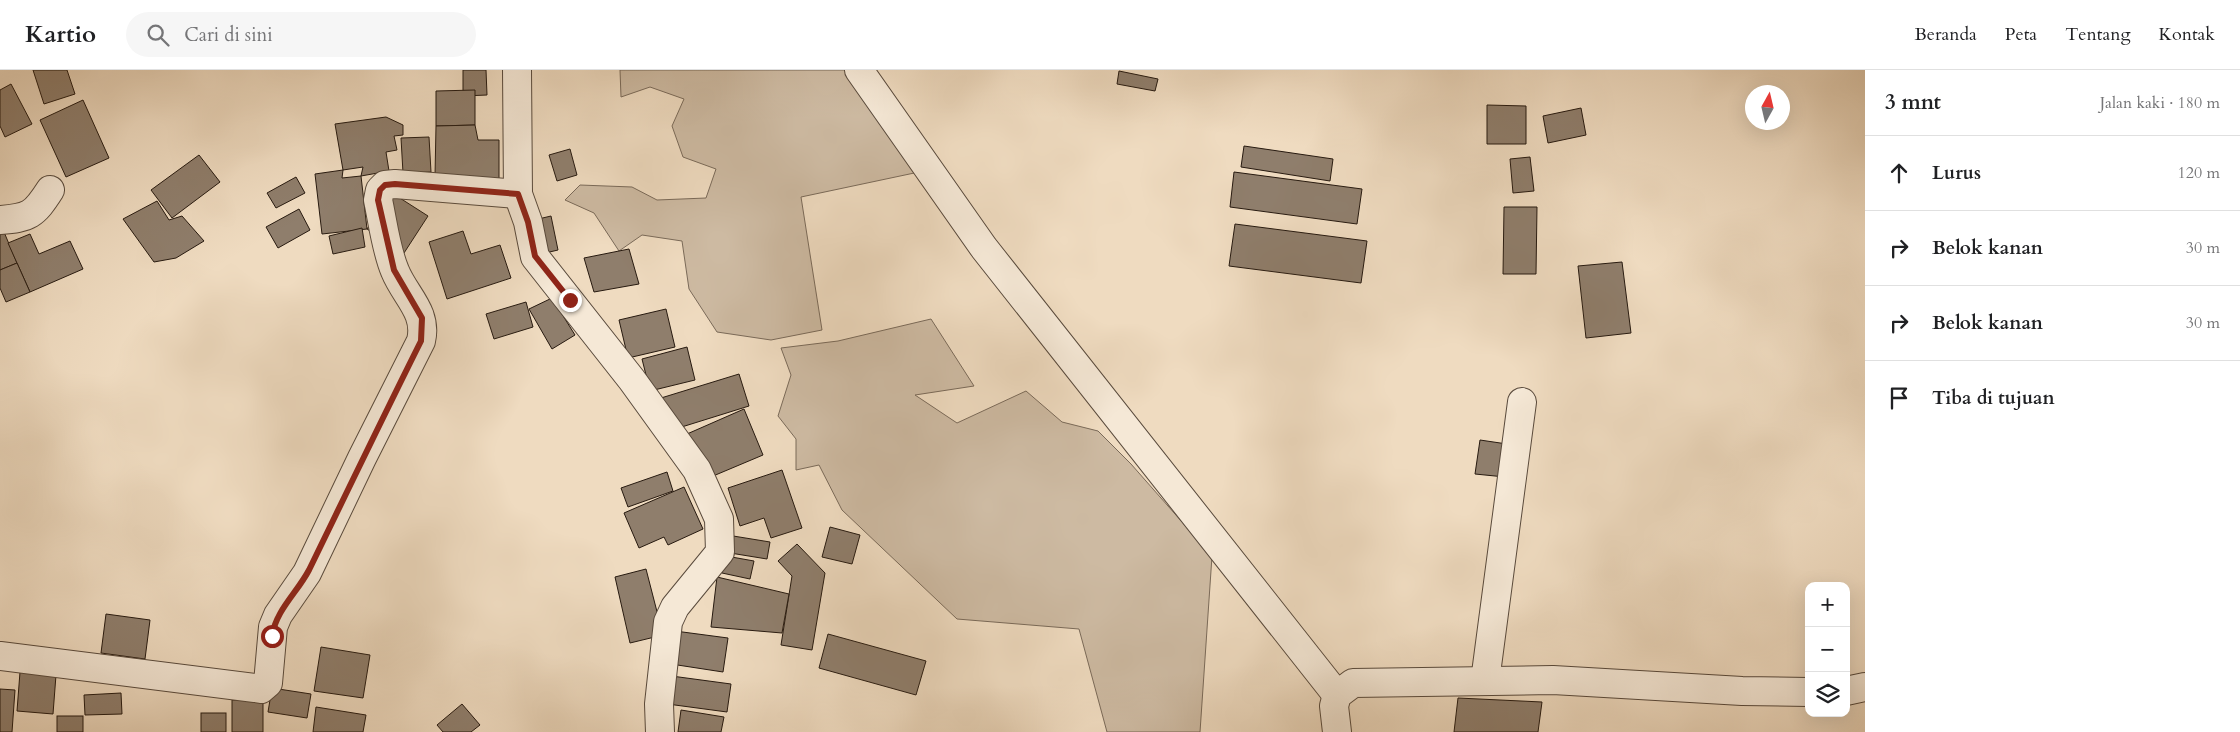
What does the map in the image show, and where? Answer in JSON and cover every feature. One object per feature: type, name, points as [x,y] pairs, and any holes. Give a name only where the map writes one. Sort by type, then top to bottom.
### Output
[{"type":"street","points":[[517,70],[518,194],[528,222],[535,256],[632,380],[692,462],[719,519],[720,552],[675,607],[668,622],[659,704],[660,732]]},
{"type":"street","points":[[859,70],[984,248],[1336,696]]},
{"type":"street","points":[[0,656],[261,689],[265,686],[270,678],[272,636],[278,615],[307,573],[421,341],[423,330],[420,312],[394,270],[378,200],[380,190],[385,185],[395,184],[518,194]]},
{"type":"street","points":[[0,220],[23,219],[38,208],[50,190]]},
{"type":"street","points":[[1485,681],[1522,402]]},
{"type":"street","points":[[1337,732],[1334,706],[1336,696],[1353,683],[1553,680],[1742,691],[1805,692]]},
{"type":"street","points":[[1850,690],[1865,687]]},
{"type":"shaded area","points":[[620,70],[857,70],[919,172],[801,197],[822,330],[771,340],[717,332],[689,289],[682,241],[642,235],[619,251],[594,213],[565,200],[580,185],[632,187],[657,200],[706,198],[716,169],[683,157],[672,126],[684,99],[650,87],[621,97]]},
{"type":"shaded area","points":[[931,319],[974,386],[915,395],[957,423],[1026,391],[1062,422],[1098,431],[1131,464],[1212,556],[1200,732],[1107,732],[1079,629],[957,619],[842,510],[819,465],[796,470],[796,439],[778,416],[791,375],[781,348],[838,341]]},
{"type":"building","points":[[33,70],[67,70],[75,94],[44,104]]},
{"type":"building","points":[[463,70],[486,70],[487,95],[463,96]]},
{"type":"building","points":[[1119,71],[1158,79],[1155,91],[1117,84]]},
{"type":"building","points":[[11,84],[32,124],[5,137],[0,126],[0,90]]},
{"type":"building","points":[[475,90],[475,125],[436,126],[436,91]]},
{"type":"building","points":[[83,100],[109,158],[66,177],[40,120]]},
{"type":"building","points":[[1487,105],[1526,106],[1526,144],[1487,144]]},
{"type":"building","points":[[1581,108],[1586,135],[1548,143],[1543,116]]},
{"type":"building","points":[[386,117],[403,125],[403,135],[394,136],[397,150],[386,152],[389,171],[361,176],[363,167],[343,170],[335,124]]},
{"type":"building","points":[[475,125],[478,140],[499,140],[499,184],[435,176],[436,126]]},
{"type":"building","points":[[429,137],[431,172],[403,173],[401,138]]},
{"type":"building","points":[[1244,146],[1333,159],[1330,181],[1241,167]]},
{"type":"building","points":[[570,149],[577,175],[557,181],[549,155]]},
{"type":"building","points":[[199,155],[220,182],[172,218],[151,190]]},
{"type":"building","points":[[1530,157],[1534,191],[1513,193],[1510,159]]},
{"type":"building","points":[[343,170],[342,178],[361,176],[367,229],[322,234],[315,174]]},
{"type":"building","points":[[1234,172],[1362,189],[1357,224],[1230,207]]},
{"type":"building","points":[[296,177],[305,193],[276,208],[267,193]]},
{"type":"building","points":[[392,193],[428,216],[404,253],[367,229]]},
{"type":"building","points":[[157,201],[169,220],[182,216],[204,241],[176,258],[154,262],[123,219]]},
{"type":"building","points":[[1504,207],[1537,207],[1536,274],[1503,274]]},
{"type":"building","points":[[299,209],[310,230],[278,248],[266,227]]},
{"type":"building","points":[[551,216],[558,250],[537,255],[530,221]]},
{"type":"building","points":[[1235,224],[1367,241],[1361,283],[1229,266]]},
{"type":"building","points":[[362,228],[365,247],[333,254],[329,236]]},
{"type":"building","points":[[463,231],[471,254],[500,245],[511,278],[447,299],[429,242]]},
{"type":"building","points":[[4,232],[17,263],[0,270],[0,234]]},
{"type":"building","points":[[30,234],[39,254],[70,241],[83,269],[30,292],[8,243]]},
{"type":"building","points":[[629,249],[639,284],[594,292],[584,258]]},
{"type":"building","points":[[1622,262],[1631,333],[1586,338],[1578,266]]},
{"type":"building","points":[[17,263],[30,292],[6,302],[0,288],[0,270]]},
{"type":"building","points":[[552,298],[575,335],[552,349],[529,309]]},
{"type":"building","points":[[526,302],[533,327],[494,339],[486,314]]},
{"type":"building","points":[[666,309],[675,347],[628,358],[619,320]]},
{"type":"building","points":[[687,347],[695,380],[650,391],[642,359]]},
{"type":"building","points":[[739,374],[749,406],[672,430],[661,398]]},
{"type":"building","points":[[744,409],[763,455],[706,479],[687,434]]},
{"type":"building","points":[[1480,440],[1507,444],[1505,477],[1475,474]]},
{"type":"building","points":[[782,470],[802,528],[771,538],[764,518],[740,526],[728,488]]},
{"type":"building","points":[[667,472],[673,491],[628,507],[621,488]]},
{"type":"building","points":[[684,487],[703,529],[668,545],[664,537],[639,548],[624,513]]},
{"type":"building","points":[[830,527],[860,535],[852,564],[822,557]]},
{"type":"building","points":[[727,535],[770,542],[767,559],[724,552]]},
{"type":"building","points":[[797,544],[825,573],[812,650],[781,645],[792,576],[778,561]]},
{"type":"building","points":[[726,556],[754,561],[750,579],[722,573]]},
{"type":"building","points":[[646,569],[663,635],[630,643],[615,577]]},
{"type":"building","points":[[717,577],[789,594],[782,633],[711,627]]},
{"type":"building","points":[[106,614],[150,620],[145,659],[101,653]]},
{"type":"building","points":[[675,631],[728,638],[723,672],[671,664]]},
{"type":"building","points":[[828,634],[926,661],[916,695],[819,668]]},
{"type":"building","points":[[321,647],[370,655],[363,698],[314,691]]},
{"type":"building","points":[[20,672],[56,675],[53,714],[17,711]]},
{"type":"building","points":[[664,675],[731,684],[727,712],[660,703]]},
{"type":"building","points":[[272,688],[311,694],[307,718],[268,712]]},
{"type":"building","points":[[0,689],[15,690],[12,732],[0,732]]},
{"type":"building","points":[[121,693],[122,714],[85,715],[84,695]]},
{"type":"building","points":[[1458,698],[1542,702],[1538,732],[1454,732]]},
{"type":"building","points":[[263,699],[263,732],[232,732],[232,700]]},
{"type":"building","points":[[462,704],[480,725],[471,732],[443,732],[437,725]]},
{"type":"building","points":[[316,707],[366,715],[363,732],[313,732]]},
{"type":"building","points":[[681,710],[724,717],[721,732],[678,732]]},
{"type":"building","points":[[201,713],[226,713],[226,732],[201,732]]},
{"type":"building","points":[[57,716],[83,716],[83,732],[57,732]]},
{"type":"route","points":[[272,636],[273,627],[278,615],[307,573],[423,334],[420,312],[401,285],[394,270],[378,200],[380,190],[385,185],[395,184],[518,194],[528,222],[535,256],[570,300]]}]
